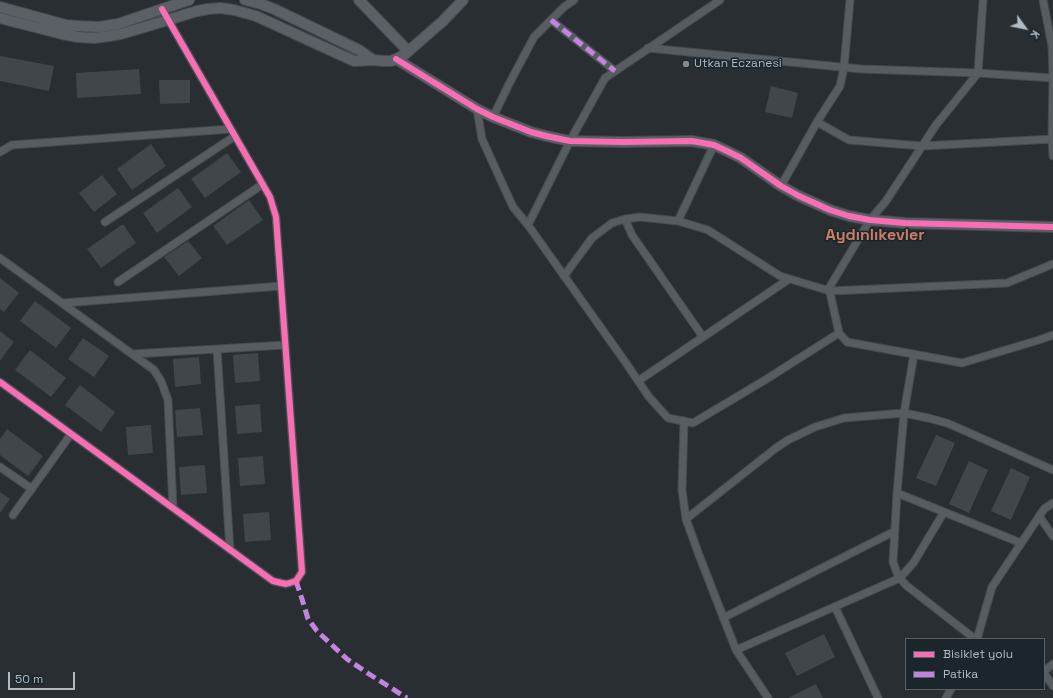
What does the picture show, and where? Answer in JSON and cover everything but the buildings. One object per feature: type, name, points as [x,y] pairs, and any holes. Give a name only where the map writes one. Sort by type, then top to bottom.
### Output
[{"type":"street","points":[[0,7],[66,24],[90,27],[118,24],[189,0]]},
{"type":"street","points":[[245,0],[262,4],[274,9],[358,50],[373,60]]},
{"type":"street","points":[[359,0],[408,51]]},
{"type":"street","points":[[0,18],[62,34],[94,38],[121,34],[197,11],[221,8],[246,12],[262,18],[354,61],[384,61],[396,59],[404,55],[443,21],[463,0]]},
{"type":"street","points":[[493,117],[534,37],[564,7],[574,0]]},
{"type":"street","points":[[528,224],[570,140],[605,78],[717,1],[727,0]]},
{"type":"street","points":[[781,186],[817,122],[840,86],[844,67],[850,0]]},
{"type":"street","points":[[983,0],[978,73],[936,125],[886,201],[870,220],[829,288],[839,333],[847,342],[962,363],[1039,340],[1053,334]]},
{"type":"street","points":[[1043,0],[1052,46],[1053,156]]},
{"type":"street","points":[[0,382],[273,581],[286,584],[296,581],[302,572],[276,217],[270,197],[263,184],[162,9]]},
{"type":"street","points":[[551,20],[615,71]]},
{"type":"street","points":[[648,48],[861,69],[978,73],[1053,78]]},
{"type":"street","points":[[396,59],[477,109],[531,132],[570,140],[622,142],[692,141],[714,146],[741,158],[781,186],[799,196],[830,210],[849,216],[870,220],[905,223],[1053,227]]},
{"type":"street","points":[[477,109],[482,139],[513,207],[528,224],[649,397],[668,418],[693,423],[839,333]]},
{"type":"street","points":[[817,122],[849,140],[922,146],[1052,138]]},
{"type":"street","points":[[0,152],[12,145],[233,132]]},
{"type":"street","points":[[105,222],[233,132]]},
{"type":"street","points":[[678,221],[714,146]]},
{"type":"street","points":[[118,282],[263,184]]},
{"type":"street","points":[[564,276],[592,238],[612,223],[640,217],[678,221],[708,230],[780,276],[830,291],[1007,283],[1053,264]]},
{"type":"street","points":[[625,219],[632,235],[703,337]]},
{"type":"street","points":[[0,258],[154,370],[161,381],[168,400],[173,508]]},
{"type":"street","points":[[638,381],[789,278]]},
{"type":"street","points":[[63,304],[281,286]]},
{"type":"street","points":[[132,354],[285,345]]},
{"type":"street","points":[[217,349],[230,550]]},
{"type":"street","points":[[914,354],[904,413],[897,493],[893,562],[894,568],[907,586],[975,638]]},
{"type":"street","points":[[686,519],[764,456],[788,440],[815,427],[844,418],[904,413],[928,418],[947,423],[1053,470]]},
{"type":"street","points":[[684,421],[682,490],[686,519],[736,650],[768,698]]},
{"type":"street","points":[[13,515],[71,434]]},
{"type":"street","points":[[0,467],[32,489]]},
{"type":"street","points":[[897,493],[1021,543]]},
{"type":"street","points":[[976,638],[992,587],[1044,509],[1053,503]]},
{"type":"street","points":[[736,650],[900,578],[914,562],[944,512]]},
{"type":"street","points":[[1039,516],[1053,536]]},
{"type":"street","points":[[724,618],[895,531]]},
{"type":"street","points":[[836,607],[878,698]]},
{"type":"street","points":[[1045,671],[1053,664]]},
{"type":"street","points":[[1045,674],[1053,686]]},
{"type":"marked path","points":[[551,20],[615,71]]},
{"type":"marked path","points":[[296,581],[308,619],[317,631],[347,659],[407,698]]},
{"type":"cycle path","points":[[0,382],[273,581],[286,584],[296,581],[302,572],[276,217],[270,197],[162,9]]},
{"type":"cycle path","points":[[396,59],[477,109],[531,132],[570,141],[692,141],[714,145],[741,158],[781,186],[799,196],[830,210],[849,216],[870,220],[905,223],[1053,227]]},
{"type":"place","name":"Utkan Eczanesi","points":[[686,64]]},
{"type":"district","name":"Aydınlıkevler","points":[[875,236]]}]
